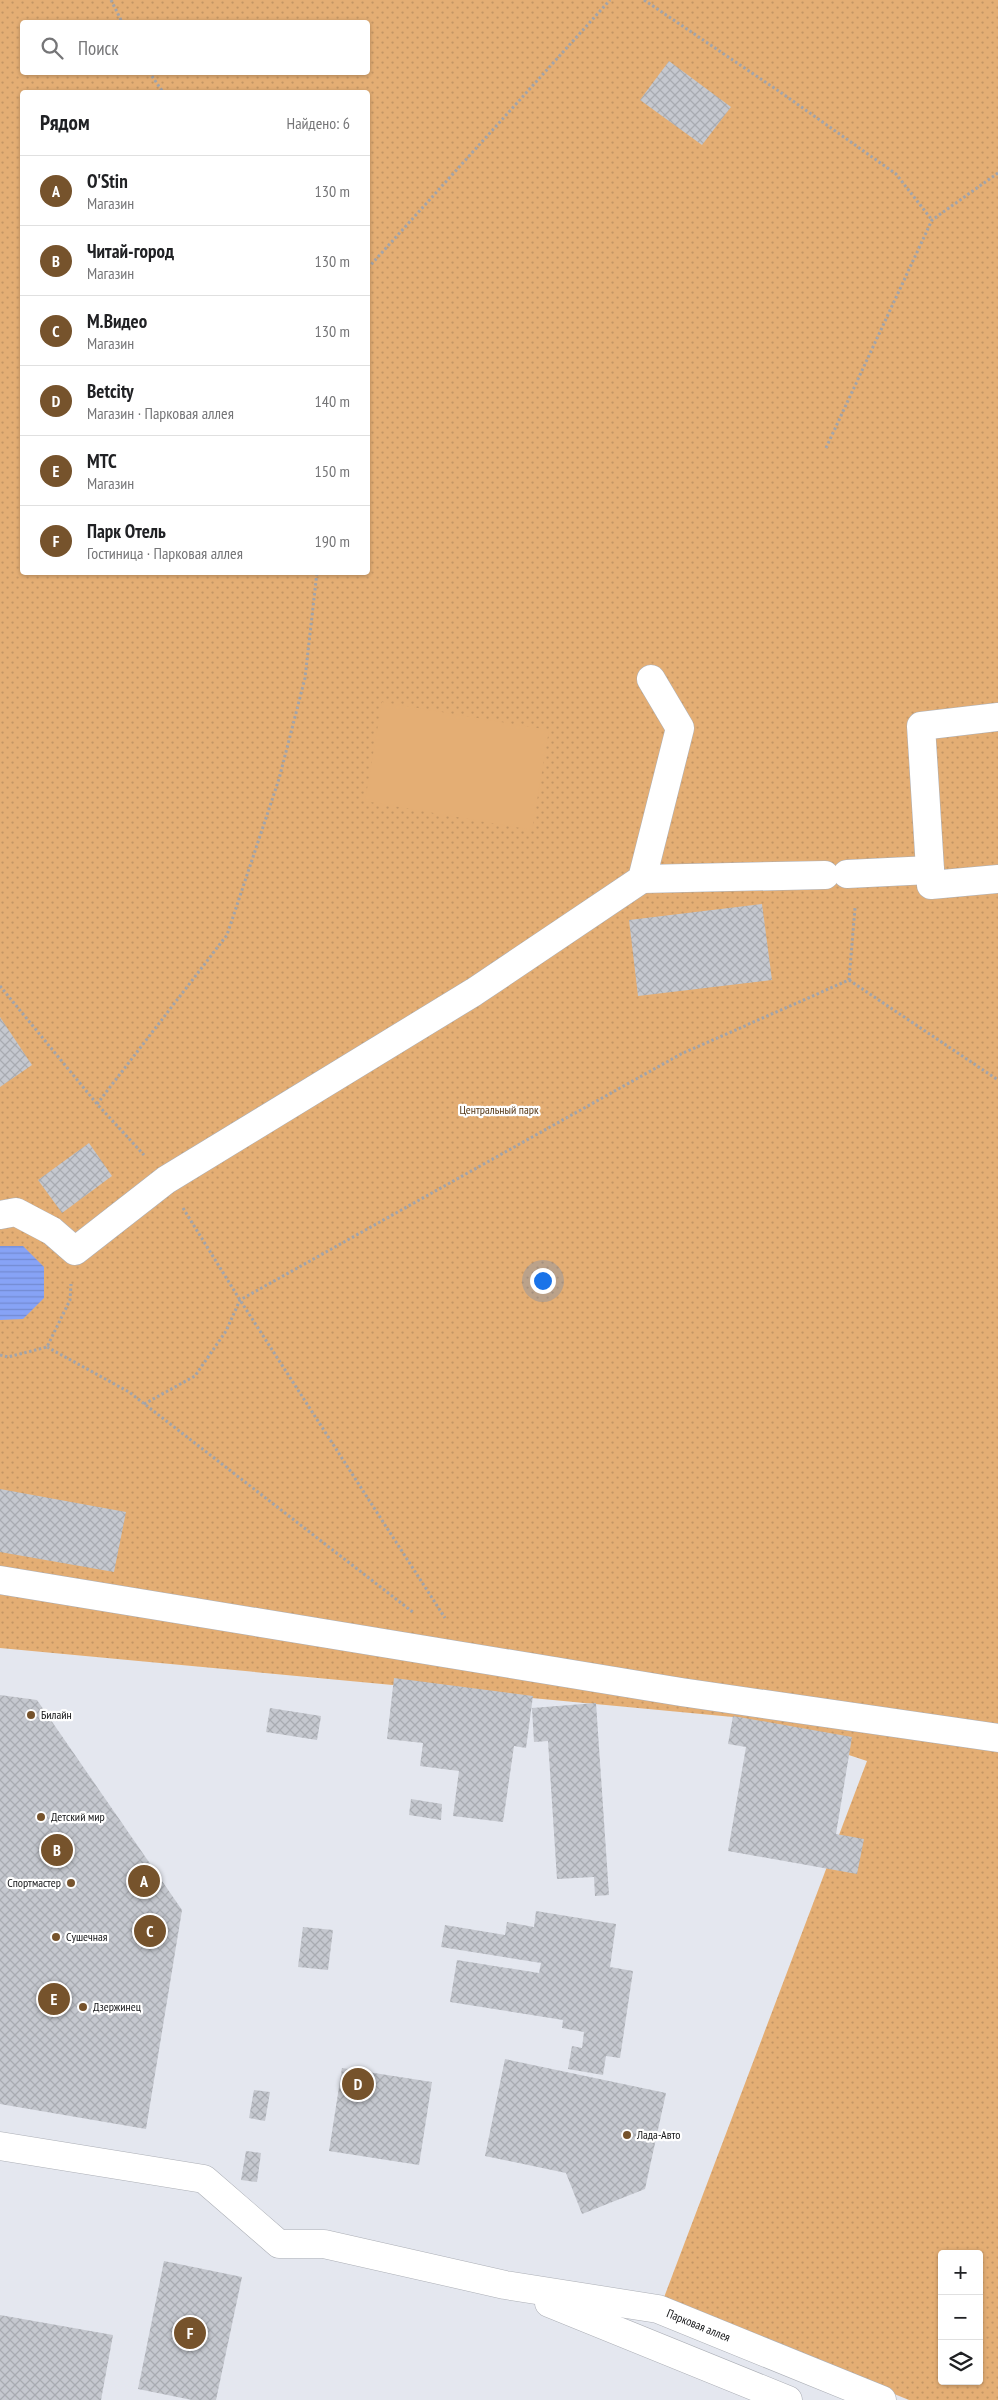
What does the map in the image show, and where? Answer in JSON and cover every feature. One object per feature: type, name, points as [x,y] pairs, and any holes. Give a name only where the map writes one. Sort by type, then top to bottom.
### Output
[{"type":"street","points":[[642,879],[680,728],[652,678]]},
{"type":"street","points":[[998,717],[921,726],[931,885],[998,879]]},
{"type":"street","points":[[0,1215],[16,1212],[52,1231],[75,1251],[166,1180],[474,992],[642,879],[930,870]]},
{"type":"street","points":[[0,1580],[681,1692],[998,1738]]},
{"type":"street","name":"Парковая аллея","points":[[0,2146],[204,2179],[278,2244],[324,2244],[505,2285],[658,2309],[882,2400]]},
{"type":"street","name":"Парковая аллея","points":[[505,2285],[788,2400]]},
{"type":"path","points":[[111,0],[121,20]]},
{"type":"path","points":[[370,266],[610,0]]},
{"type":"path","points":[[644,0],[783,94],[896,174],[932,220]]},
{"type":"path","points":[[151,75],[162,90]]},
{"type":"path","points":[[826,448],[932,220],[998,173]]},
{"type":"path","points":[[97,1104],[227,935],[279,779],[305,678],[317,575]]},
{"type":"path","points":[[844,874],[849,980]]},
{"type":"path","points":[[849,980],[998,1080]]},
{"type":"path","points":[[144,1404],[195,1376],[226,1331],[240,1300],[681,1054],[849,980]]},
{"type":"path","points":[[0,986],[97,1104],[166,1180],[240,1300],[470,1656]]},
{"type":"path","points":[[47,1347],[70,1300],[75,1251]]},
{"type":"path","points":[[0,1355],[8,1357],[47,1347],[128,1392],[416,1614]]},
{"type":"green space","name":"Центральный парк","points":[[0,0],[998,0],[998,2400],[909,2400],[663,2300],[867,1761],[733,1717],[0,1648]]},
{"type":"green space","points":[[382,702],[549,730],[532,830],[365,801]]},
{"type":"water","points":[[0,1246],[23,1246],[44,1267],[44,1298],[23,1319],[0,1320]]},
{"type":"building","points":[[669,61],[731,107],[702,145],[640,100]]},
{"type":"building","points":[[762,904],[772,980],[638,996],[629,920]]},
{"type":"building","points":[[0,1017],[32,1065],[0,1087]]},
{"type":"building","points":[[89,1143],[112,1176],[62,1213],[38,1180]]},
{"type":"building","points":[[0,1489],[126,1512],[114,1572],[0,1552]]},
{"type":"building","points":[[394,1678],[533,1696],[526,1748],[514,1746],[503,1822],[453,1816],[459,1771],[420,1766],[423,1743],[387,1739]]},
{"type":"building","name":"Дзержинец","points":[[0,1695],[37,1700],[182,1910],[146,2129],[0,2104]]},
{"type":"building","points":[[596,1703],[609,1895],[595,1896],[594,1877],[557,1879],[548,1741],[534,1742],[532,1708]]},
{"type":"building","points":[[270,1708],[321,1716],[317,1740],[266,1732]]},
{"type":"building","points":[[733,1716],[852,1737],[836,1834],[864,1839],[857,1874],[728,1851],[746,1747],[728,1744]]},
{"type":"building","points":[[411,1799],[442,1804],[441,1820],[409,1815]]},
{"type":"building","points":[[536,1911],[616,1924],[610,1967],[633,1971],[620,2058],[606,2056],[603,2075],[568,2069],[572,2046],[582,2048],[584,2032],[562,2028],[563,2020],[450,2002],[457,1960],[539,1973],[541,1963],[441,1947],[445,1925],[505,1935],[507,1922],[534,1927]]},
{"type":"building","points":[[303,1927],[333,1930],[328,1970],[298,1967]]},
{"type":"building","points":[[505,2059],[666,2093],[645,2189],[582,2214],[566,2173],[485,2156]]},
{"type":"building","points":[[342,2068],[432,2082],[419,2165],[329,2151]]},
{"type":"building","points":[[254,2090],[270,2092],[265,2121],[249,2118]]},
{"type":"building","points":[[246,2151],[261,2153],[257,2182],[241,2180]]},
{"type":"building","points":[[164,2261],[242,2277],[216,2400],[192,2400],[138,2389]]},
{"type":"building","points":[[0,2315],[113,2335],[101,2400],[0,2400]]},
{"type":"place","name":"Билайн","points":[[31,1715]]},
{"type":"place","name":"Детский мир","points":[[41,1817]]},
{"type":"place","name":"Читай-город","points":[[57,1850]]},
{"type":"place","name":"O'Stin","points":[[144,1881]]},
{"type":"place","name":"Спортмастер","points":[[71,1883]]},
{"type":"place","name":"М.Видео","points":[[150,1931]]},
{"type":"place","name":"Сушечная","points":[[56,1937]]},
{"type":"place","name":"МТС","points":[[54,1999]]},
{"type":"place","name":"Дзержинец","points":[[83,2007]]},
{"type":"place","name":"Betcity","points":[[358,2084]]},
{"type":"place","name":"Лада-Авто","points":[[627,2135]]},
{"type":"place","name":"Парк Отель","points":[[190,2333]]}]
